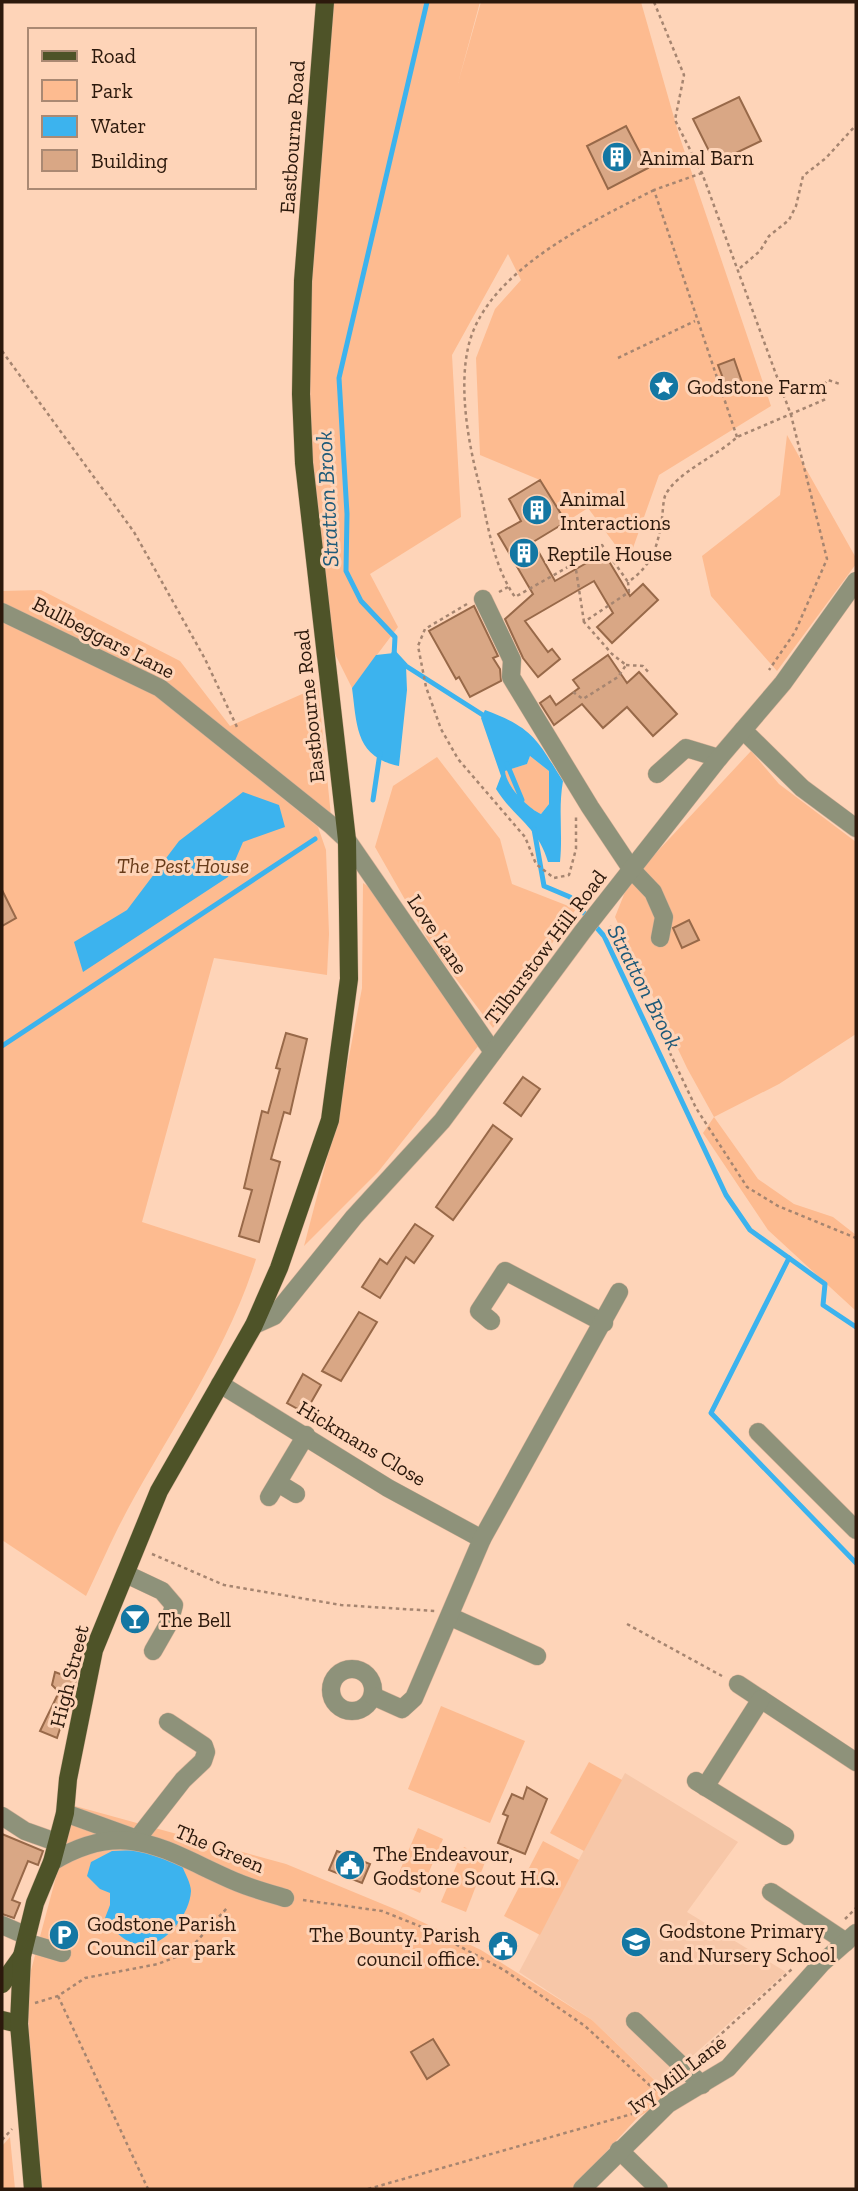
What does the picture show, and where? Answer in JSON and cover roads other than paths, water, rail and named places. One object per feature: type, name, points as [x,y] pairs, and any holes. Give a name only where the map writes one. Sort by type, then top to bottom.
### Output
[{"type":"main road","name":"Eastbourne Road","points":[[220,1384],[254,1325],[279,1268],[330,1120],[349,979],[347,840],[305,475],[301,394],[303,281],[325,2]]},
{"type":"main road","name":"High Street","points":[[25,1945],[35,1903],[51,1862],[65,1813],[68,1779],[94,1650],[159,1491],[220,1384]]},
{"type":"main road","points":[[2,1984],[25,1945]]},
{"type":"main road","points":[[25,1945],[10,2022],[33,2189]]},
{"type":"street","name":"Tilburstow Hill Road","points":[[254,1325],[274,1316],[354,1217],[442,1121],[594,918],[719,758],[783,683],[856,581]]},
{"type":"street","points":[[483,599],[512,660],[511,677],[612,827],[632,870],[653,892],[664,917],[660,938]]},
{"type":"street","name":"Bullbeggars Lane","points":[[2,612],[160,688],[347,840]]},
{"type":"street","points":[[743,730],[802,788],[856,828]]},
{"type":"street","points":[[657,774],[686,748],[719,758]]},
{"type":"street","name":"Love Lane","points":[[347,840],[493,1052]]},
{"type":"street","points":[[491,1321],[479,1311],[505,1270],[604,1323]]},
{"type":"street","points":[[373,1696],[402,1709],[414,1698],[451,1617],[482,1539],[620,1292]]},
{"type":"street","name":"Hickmans Close","points":[[220,1384],[388,1488],[482,1539]]},
{"type":"street","points":[[758,1432],[856,1530]]},
{"type":"street","points":[[296,1494],[273,1490],[306,1435]]},
{"type":"street","points":[[126,1574],[162,1591],[174,1605],[169,1622],[153,1651]]},
{"type":"street","points":[[451,1617],[537,1656]]},
{"type":"street","points":[[738,1684],[856,1762]]},
{"type":"street","points":[[761,1699],[700,1784],[785,1836]]},
{"type":"street","points":[[137,1839],[183,1780],[203,1761],[206,1752],[204,1746],[168,1722]]},
{"type":"street","name":"The Green","points":[[65,1813],[187,1857],[234,1881],[285,1898]]},
{"type":"street","points":[[2,1816],[25,1831],[56,1842]]},
{"type":"street","name":"The Green","points":[[51,1862],[91,1844],[137,1839]]},
{"type":"street","points":[[771,1892],[844,1936]]},
{"type":"street","points":[[2,1925],[25,1945],[62,1953]]},
{"type":"street","name":"Ivy Mill Lane","points":[[582,2189],[663,2099],[702,2085],[728,2068],[844,1936]]},
{"type":"street","points":[[635,2021],[702,2085]]},
{"type":"street","points":[[619,2150],[659,2189]]},
{"type":"water","points":[[394,653],[406,666],[407,690],[399,766],[385,762],[366,747],[357,727],[352,688],[376,655]]},
{"type":"water","points":[[485,710],[524,730],[540,745],[563,781],[560,862],[548,862],[532,831],[496,789],[501,776],[481,718]],"holes":[[[530,756],[549,771],[549,804],[541,814],[518,796],[505,771],[527,764]]]},
{"type":"water","points":[[243,792],[279,805],[285,827],[243,842],[228,877],[83,972],[74,942],[127,910],[179,841]]},
{"type":"water","points":[[136,1850],[161,1856],[182,1866],[191,1891],[182,1918],[169,1934],[153,1944],[132,1943],[112,1928],[105,1918],[110,1905],[110,1893],[100,1889],[87,1876],[91,1862],[112,1851]]},
{"type":"waterway","name":"Stratton Brook","points":[[394,656],[395,637],[361,601],[346,571],[347,514],[339,378],[427,2]]},
{"type":"waterway","name":"Stratton Brook","points":[[394,653],[406,666],[486,717]]},
{"type":"waterway","points":[[373,800],[380,753]]},
{"type":"waterway","name":"Stratton Brook","points":[[507,764],[522,800]]},
{"type":"waterway","name":"Stratton Brook","points":[[534,829],[544,886],[570,897],[604,936],[726,1195],[750,1230],[789,1258],[711,1413],[856,1563]]},
{"type":"waterway","points":[[2,1046],[315,839]]},
{"type":"waterway","points":[[789,1258],[825,1284],[823,1305],[856,1327]]},
{"type":"place","name":"Animal Barn","points":[[617,157]]},
{"type":"place","name":"Godstone Farm","points":[[664,386]]},
{"type":"place","name":"Animal Interactions","points":[[537,510]]},
{"type":"place","name":"Reptile House","points":[[524,553]]},
{"type":"place","name":"The Bell","points":[[135,1619]]},
{"type":"place","name":"The Endeavour, Godstone Scout H.Q.","points":[[350,1865]]},
{"type":"place","name":"Godstone Parish Council car park","points":[[64,1935]]},
{"type":"place","name":"Godstone Primary and Nursery School","points":[[636,1942]]},
{"type":"place","name":"The Bounty. Parish council office.","points":[[503,1946]]},
{"type":"park label","name":"The Pest House","points":[[183,865]]}]
